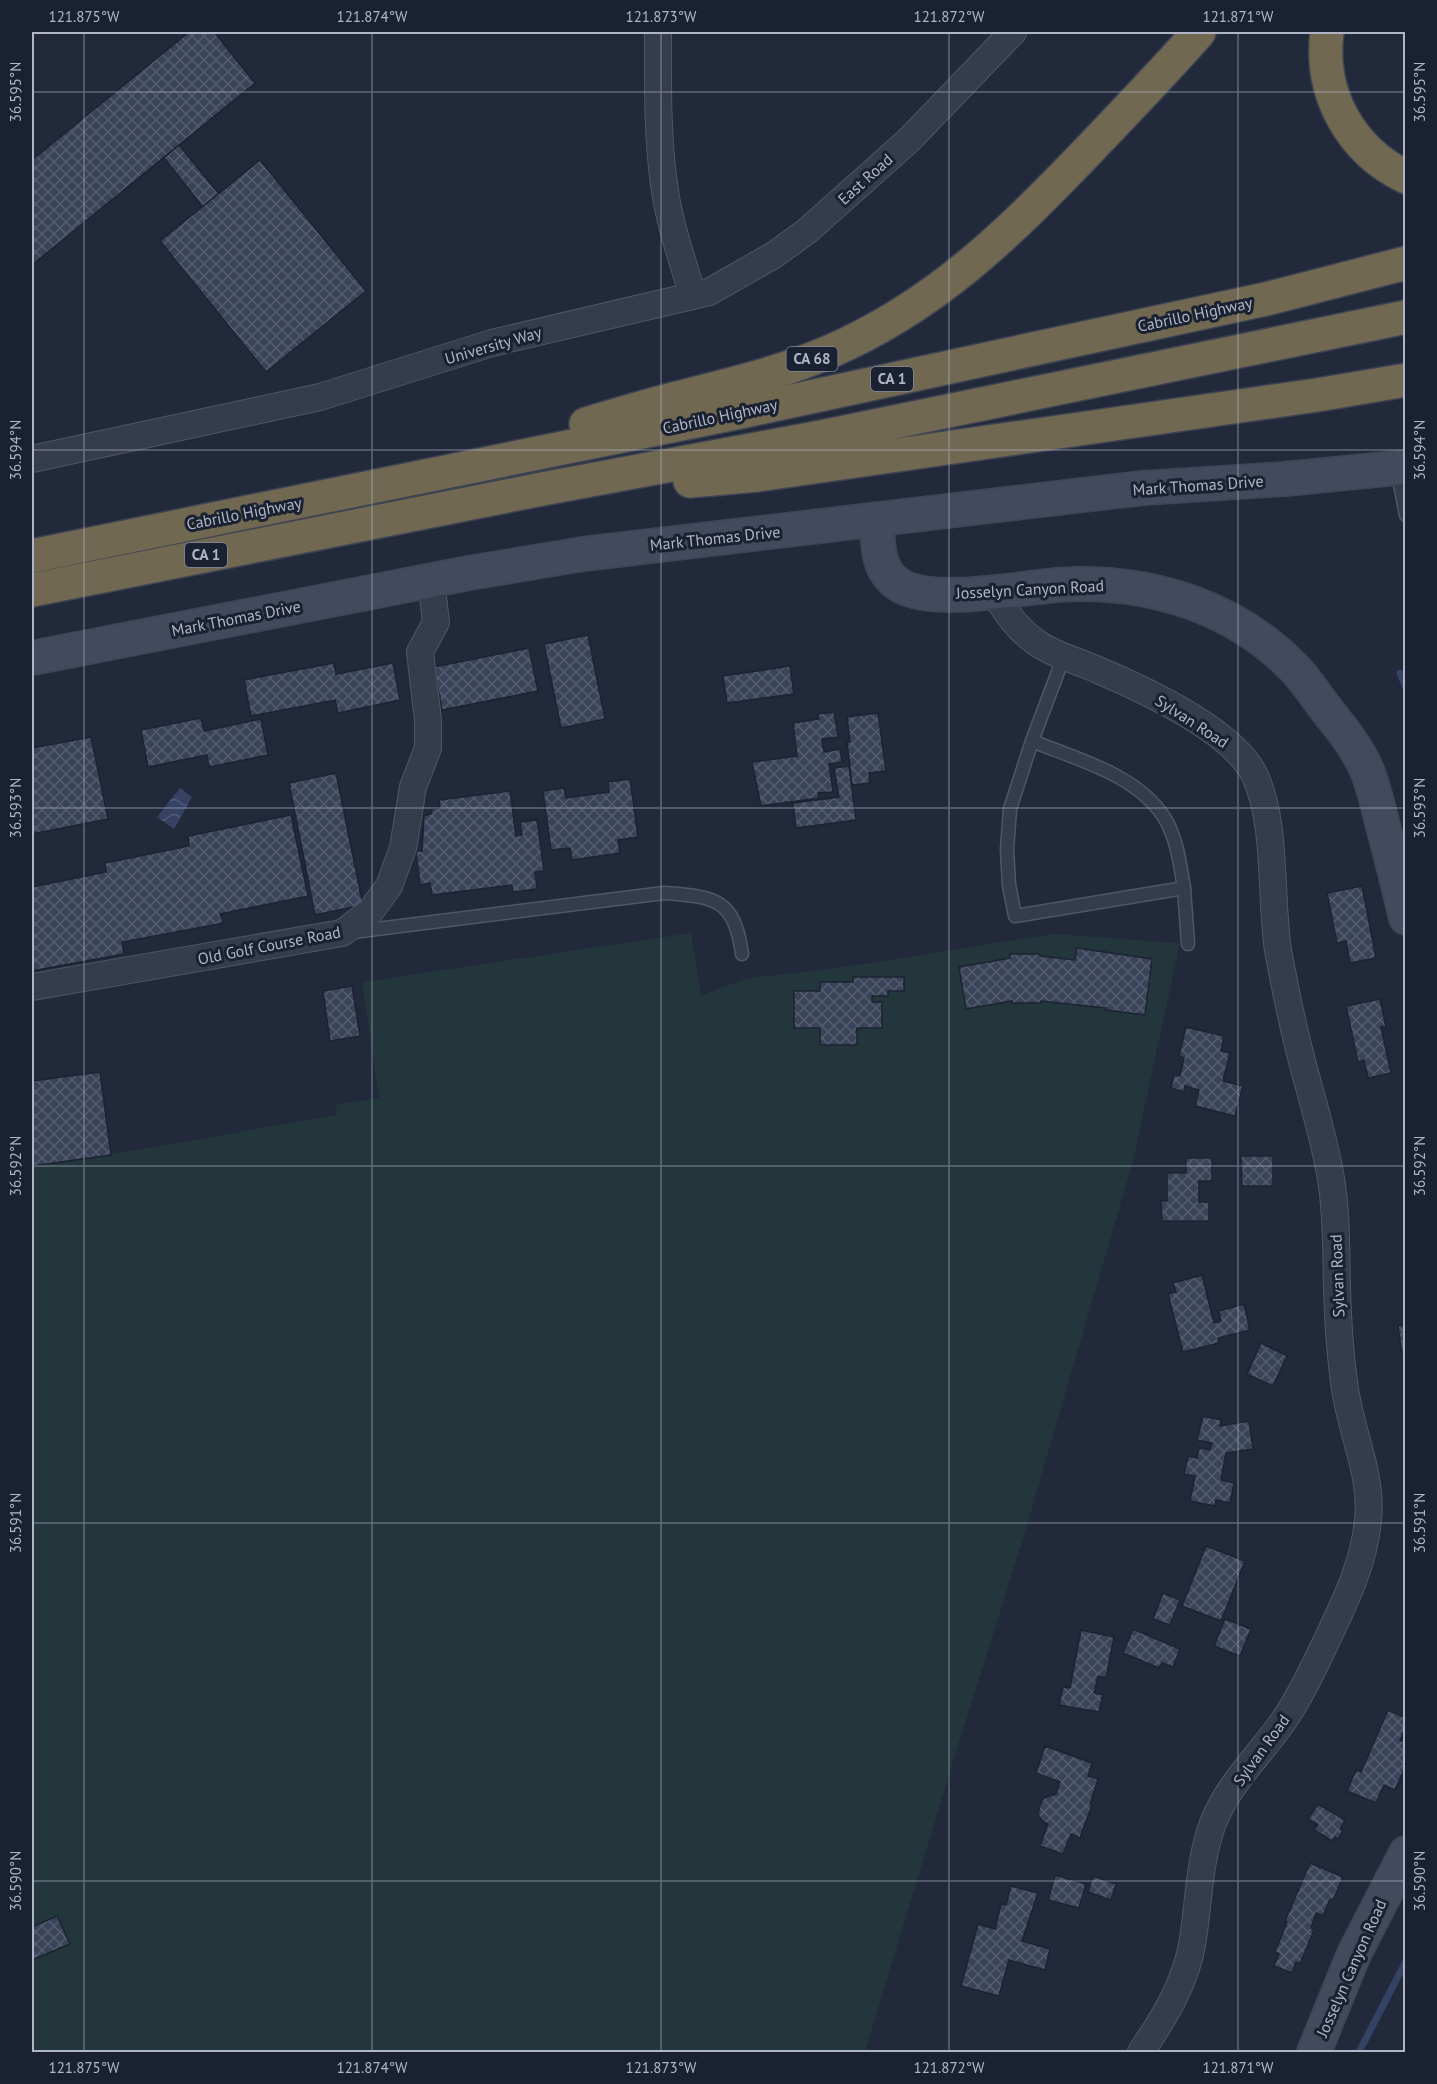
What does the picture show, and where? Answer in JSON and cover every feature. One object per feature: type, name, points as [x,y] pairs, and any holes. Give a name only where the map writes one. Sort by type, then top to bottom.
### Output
[{"type":"highway","points":[[1161,75],[1199,32]]},
{"type":"highway","name":"CA 68","points":[[377,486],[789,367],[830,351],[882,326],[939,289],[995,244],[1030,211],[1161,75],[1207,32]]},
{"type":"highway","points":[[1327,32],[1329,79],[1343,119],[1357,141],[1371,154],[1406,177]]},
{"type":"highway","name":"Cabrillo Highway","points":[[32,556],[722,416],[1221,309],[1313,288],[1406,263]]},
{"type":"highway","name":"Cabrillo Highway","points":[[32,590],[542,489],[809,439],[1406,317]]},
{"type":"highway","points":[[542,489],[711,480],[758,475],[1317,395],[1406,380]]},
{"type":"highway","points":[[1317,395],[1406,398]]},
{"type":"street","points":[[658,32],[659,133],[664,187],[672,228],[693,296]]},
{"type":"street","name":"East Road","points":[[693,296],[726,284],[774,255],[807,231],[909,140],[1013,32]]},
{"type":"street","name":"University Way","points":[[32,459],[320,397],[492,343],[693,296]]},
{"type":"street","name":"Mark Thomas Drive","points":[[32,658],[430,580],[584,554],[1143,488],[1285,479],[1401,467]]},
{"type":"street","name":"Josselyn Canyon Road","points":[[877,519],[879,552],[885,572],[903,587],[929,593],[993,592],[1074,584],[1147,590],[1185,599],[1226,616],[1261,639],[1295,669],[1347,736],[1368,773],[1406,918]]},
{"type":"street","name":"Old Golf Course Road","points":[[32,987],[342,933],[370,912],[389,886],[402,848],[413,787],[429,748],[429,720],[420,652],[436,622],[430,580]]},
{"type":"street","name":"Sylvan Road","points":[[993,592],[1017,628],[1041,646],[1145,691],[1206,727],[1236,749],[1255,776],[1268,825],[1274,918],[1287,1005],[1332,1181],[1340,1348],[1347,1405],[1369,1499],[1369,1519],[1364,1548],[1355,1575],[1304,1688],[1284,1720],[1256,1755],[1223,1803],[1214,1820],[1203,1856],[1193,1941],[1187,1964],[1163,2019],[1142,2052]]},
{"type":"street","name":"Josselyn Canyon Road","points":[[1314,2052],[1354,1954],[1406,1853]]},
{"type":"lane","points":[[1401,467],[1406,515]]},
{"type":"lane","points":[[1064,656],[1032,741],[1011,809],[1007,850],[1009,885],[1015,916],[1184,888]]},
{"type":"lane","points":[[1032,741],[1115,776],[1151,801],[1164,818],[1173,837],[1180,864],[1188,944]]},
{"type":"lane","points":[[342,933],[664,893],[705,896],[723,906],[735,922],[742,954]]},
{"type":"shaded area","points":[[691,933],[701,995],[748,978],[838,968],[1053,934],[1180,943],[1133,1161],[1022,1542],[865,2052],[32,2052],[32,1166],[337,1115],[336,1105],[379,1098],[362,982]]},
{"type":"water","points":[[180,788],[192,797],[174,829],[157,817]]},
{"type":"building","points":[[189,32],[214,32],[255,83],[32,265],[32,160]]},
{"type":"building","points":[[179,145],[219,194],[203,207],[164,158]]},
{"type":"building","points":[[260,160],[366,291],[266,372],[160,241]]},
{"type":"building","points":[[588,635],[605,719],[561,728],[544,644]]},
{"type":"building","points":[[529,648],[538,691],[442,710],[434,667]]},
{"type":"building","points":[[334,663],[336,674],[393,663],[400,700],[338,713],[335,700],[251,716],[244,680]]},
{"type":"building","points":[[790,666],[794,694],[727,703],[723,676]]},
{"type":"building","points":[[834,712],[838,737],[822,739],[824,752],[840,749],[842,762],[829,764],[833,792],[818,793],[819,798],[761,806],[752,762],[797,756],[793,723],[819,719],[818,714]]},
{"type":"building","points":[[878,713],[886,771],[869,773],[870,783],[852,785],[847,742],[850,742],[847,717]]},
{"type":"building","points":[[201,718],[204,731],[261,719],[268,755],[209,767],[207,755],[148,767],[141,730]]},
{"type":"building","points":[[91,737],[108,819],[32,834],[32,748]]},
{"type":"building","points":[[849,766],[856,820],[796,828],[793,803],[839,797],[834,768]]},
{"type":"building","points":[[336,773],[363,905],[315,915],[289,783]]},
{"type":"building","points":[[630,779],[638,837],[618,840],[620,853],[572,860],[570,848],[551,850],[543,791],[564,788],[566,798],[609,792],[608,782]]},
{"type":"building","points":[[510,791],[516,836],[522,835],[520,822],[537,820],[544,871],[535,872],[537,889],[513,892],[512,885],[432,895],[430,883],[420,885],[416,851],[422,851],[424,816],[431,814],[432,809],[440,808],[439,800]]},
{"type":"building","points":[[291,815],[308,896],[220,914],[224,923],[122,942],[124,954],[32,971],[32,887],[106,872],[105,863],[189,846],[188,836]]},
{"type":"building","points":[[1362,886],[1376,958],[1350,963],[1346,941],[1337,943],[1327,893]]},
{"type":"building","points":[[1077,948],[1152,959],[1145,1015],[1041,1001],[1041,1003],[1012,1003],[1012,1001],[966,1009],[959,967],[1010,958],[1010,954],[1039,954],[1040,956],[1075,960]]},
{"type":"building","points":[[853,977],[904,977],[904,991],[888,991],[888,996],[872,996],[872,1002],[882,1002],[882,1028],[857,1028],[857,1045],[820,1045],[820,1028],[794,1028],[794,991],[820,991],[820,982],[853,982]]},
{"type":"building","points":[[352,986],[360,1036],[330,1041],[323,991]]},
{"type":"building","points":[[1380,999],[1386,1027],[1381,1027],[1391,1073],[1368,1078],[1364,1060],[1358,1062],[1346,1006]]},
{"type":"building","points":[[1186,1027],[1224,1036],[1221,1051],[1230,1053],[1223,1081],[1243,1086],[1235,1116],[1195,1106],[1199,1090],[1185,1086],[1184,1092],[1171,1088],[1174,1075],[1180,1076],[1184,1058],[1179,1056]]},
{"type":"building","points":[[100,1072],[111,1155],[32,1166],[32,1081]]},
{"type":"building","points":[[1241,1156],[1273,1156],[1273,1186],[1242,1186]]},
{"type":"building","points":[[1186,1158],[1212,1158],[1212,1181],[1199,1181],[1199,1202],[1209,1202],[1209,1221],[1162,1221],[1161,1201],[1167,1201],[1167,1173],[1186,1173]]},
{"type":"building","points":[[1202,1275],[1214,1323],[1221,1321],[1219,1311],[1244,1304],[1250,1330],[1218,1338],[1219,1343],[1183,1352],[1168,1294],[1176,1292],[1173,1283]]},
{"type":"building","points":[[1406,1325],[1406,1355],[1402,1355],[1398,1326]]},
{"type":"building","points":[[1261,1343],[1287,1356],[1273,1386],[1247,1374]]},
{"type":"building","points":[[1203,1416],[1221,1420],[1220,1426],[1249,1421],[1253,1449],[1226,1453],[1221,1480],[1234,1483],[1230,1503],[1216,1500],[1215,1506],[1190,1501],[1195,1476],[1184,1474],[1188,1456],[1197,1458],[1199,1448],[1210,1450],[1212,1443],[1197,1440]]},
{"type":"building","points":[[1206,1546],[1245,1561],[1221,1621],[1182,1606]]},
{"type":"building","points":[[1163,1593],[1180,1600],[1170,1625],[1153,1619]]},
{"type":"building","points":[[1225,1619],[1251,1629],[1240,1656],[1214,1646]]},
{"type":"building","points":[[1133,1629],[1180,1649],[1173,1667],[1162,1663],[1159,1668],[1123,1653]]},
{"type":"building","points":[[1081,1630],[1114,1637],[1106,1678],[1098,1676],[1094,1693],[1103,1695],[1099,1712],[1059,1705],[1063,1687],[1070,1688]]},
{"type":"building","points":[[1388,1710],[1406,1718],[1406,1727],[1400,1740],[1406,1742],[1406,1765],[1395,1790],[1384,1785],[1376,1803],[1347,1791],[1356,1770],[1361,1772]]},
{"type":"building","points":[[1045,1746],[1092,1763],[1088,1776],[1098,1779],[1090,1804],[1092,1805],[1080,1838],[1071,1834],[1063,1854],[1040,1846],[1048,1824],[1042,1821],[1038,1814],[1040,1805],[1044,1798],[1056,1794],[1060,1782],[1036,1773]]},
{"type":"building","points":[[1318,1804],[1345,1820],[1338,1839],[1335,1837],[1332,1841],[1314,1830],[1318,1825],[1308,1819]]},
{"type":"building","points":[[1310,1863],[1343,1877],[1323,1916],[1316,1913],[1311,1928],[1314,1930],[1300,1964],[1296,1962],[1292,1973],[1274,1966],[1279,1954],[1275,1952],[1287,1922],[1285,1921]]},
{"type":"building","points":[[1055,1875],[1086,1884],[1079,1908],[1048,1900]]},
{"type":"building","points":[[1093,1876],[1116,1884],[1111,1900],[1088,1892]]},
{"type":"building","points":[[1011,1886],[1038,1893],[1022,1941],[1050,1949],[1045,1970],[1009,1960],[999,1996],[961,1986],[978,1924],[995,1929],[1001,1904],[1006,1905]]},
{"type":"building","points":[[57,1916],[70,1944],[32,1960],[32,1927]]},
{"type":"waterway","points":[[1400,673],[1406,688]]},
{"type":"waterway","points":[[1359,2052],[1406,1961]]}]
